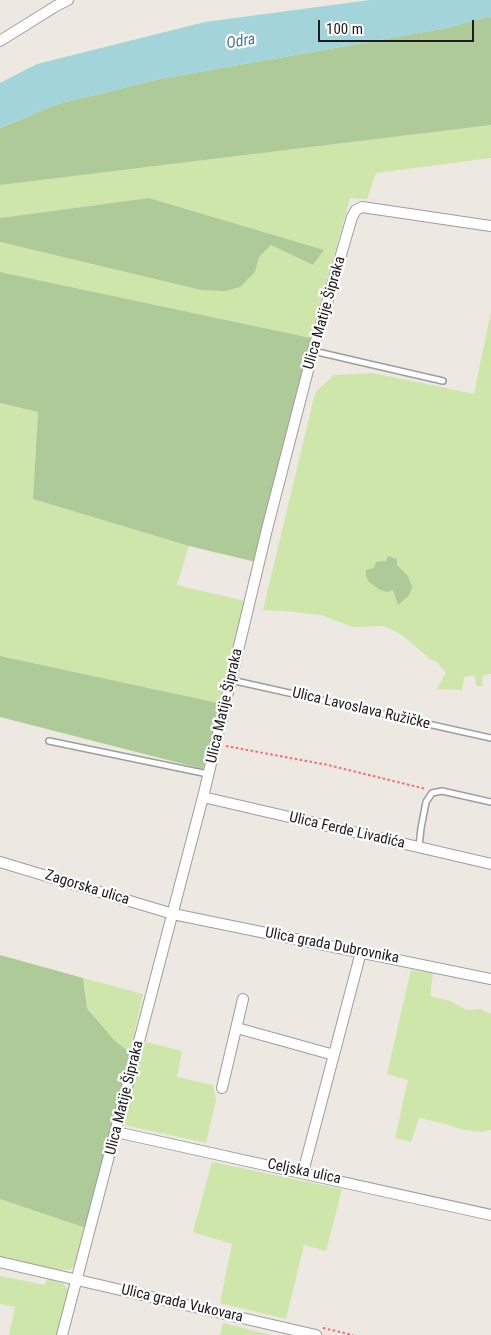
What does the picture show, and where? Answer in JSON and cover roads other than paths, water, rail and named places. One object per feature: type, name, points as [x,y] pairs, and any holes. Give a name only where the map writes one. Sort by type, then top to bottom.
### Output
[{"type":"street","points":[[0,41],[68,0]]},
{"type":"street","name":"Ulica Matije Šipraka","points":[[62,1335],[209,774],[270,520],[314,351],[352,217],[356,210],[362,207],[491,226]]},
{"type":"street","name":"Ulica Ferde Livadića","points":[[203,797],[491,864]]},
{"type":"street","name":"Zagorska ulica","points":[[0,862],[173,914]]},
{"type":"street","name":"Ulica grada Dubrovnika","points":[[173,914],[491,979]]},
{"type":"street","points":[[303,1172],[361,952]]},
{"type":"street","points":[[222,1088],[243,999]]},
{"type":"street","points":[[236,1028],[334,1055]]},
{"type":"street","name":"Celjska ulica","points":[[116,1132],[491,1215]]},
{"type":"street","name":"Ulica grada Vukovara","points":[[0,1262],[316,1335]]},
{"type":"lane","points":[[314,351],[443,380]]},
{"type":"lane","name":"Ulica Lavoslava Ružičke","points":[[231,680],[491,738]]},
{"type":"lane","points":[[50,741],[209,774]]},
{"type":"lane","points":[[419,847],[426,802],[432,793],[442,792],[491,802]]},
{"type":"water","name":"Odra","points":[[370,0],[491,0],[491,16],[447,28],[160,79],[58,104],[0,128],[0,83],[37,64],[205,22]]}]
